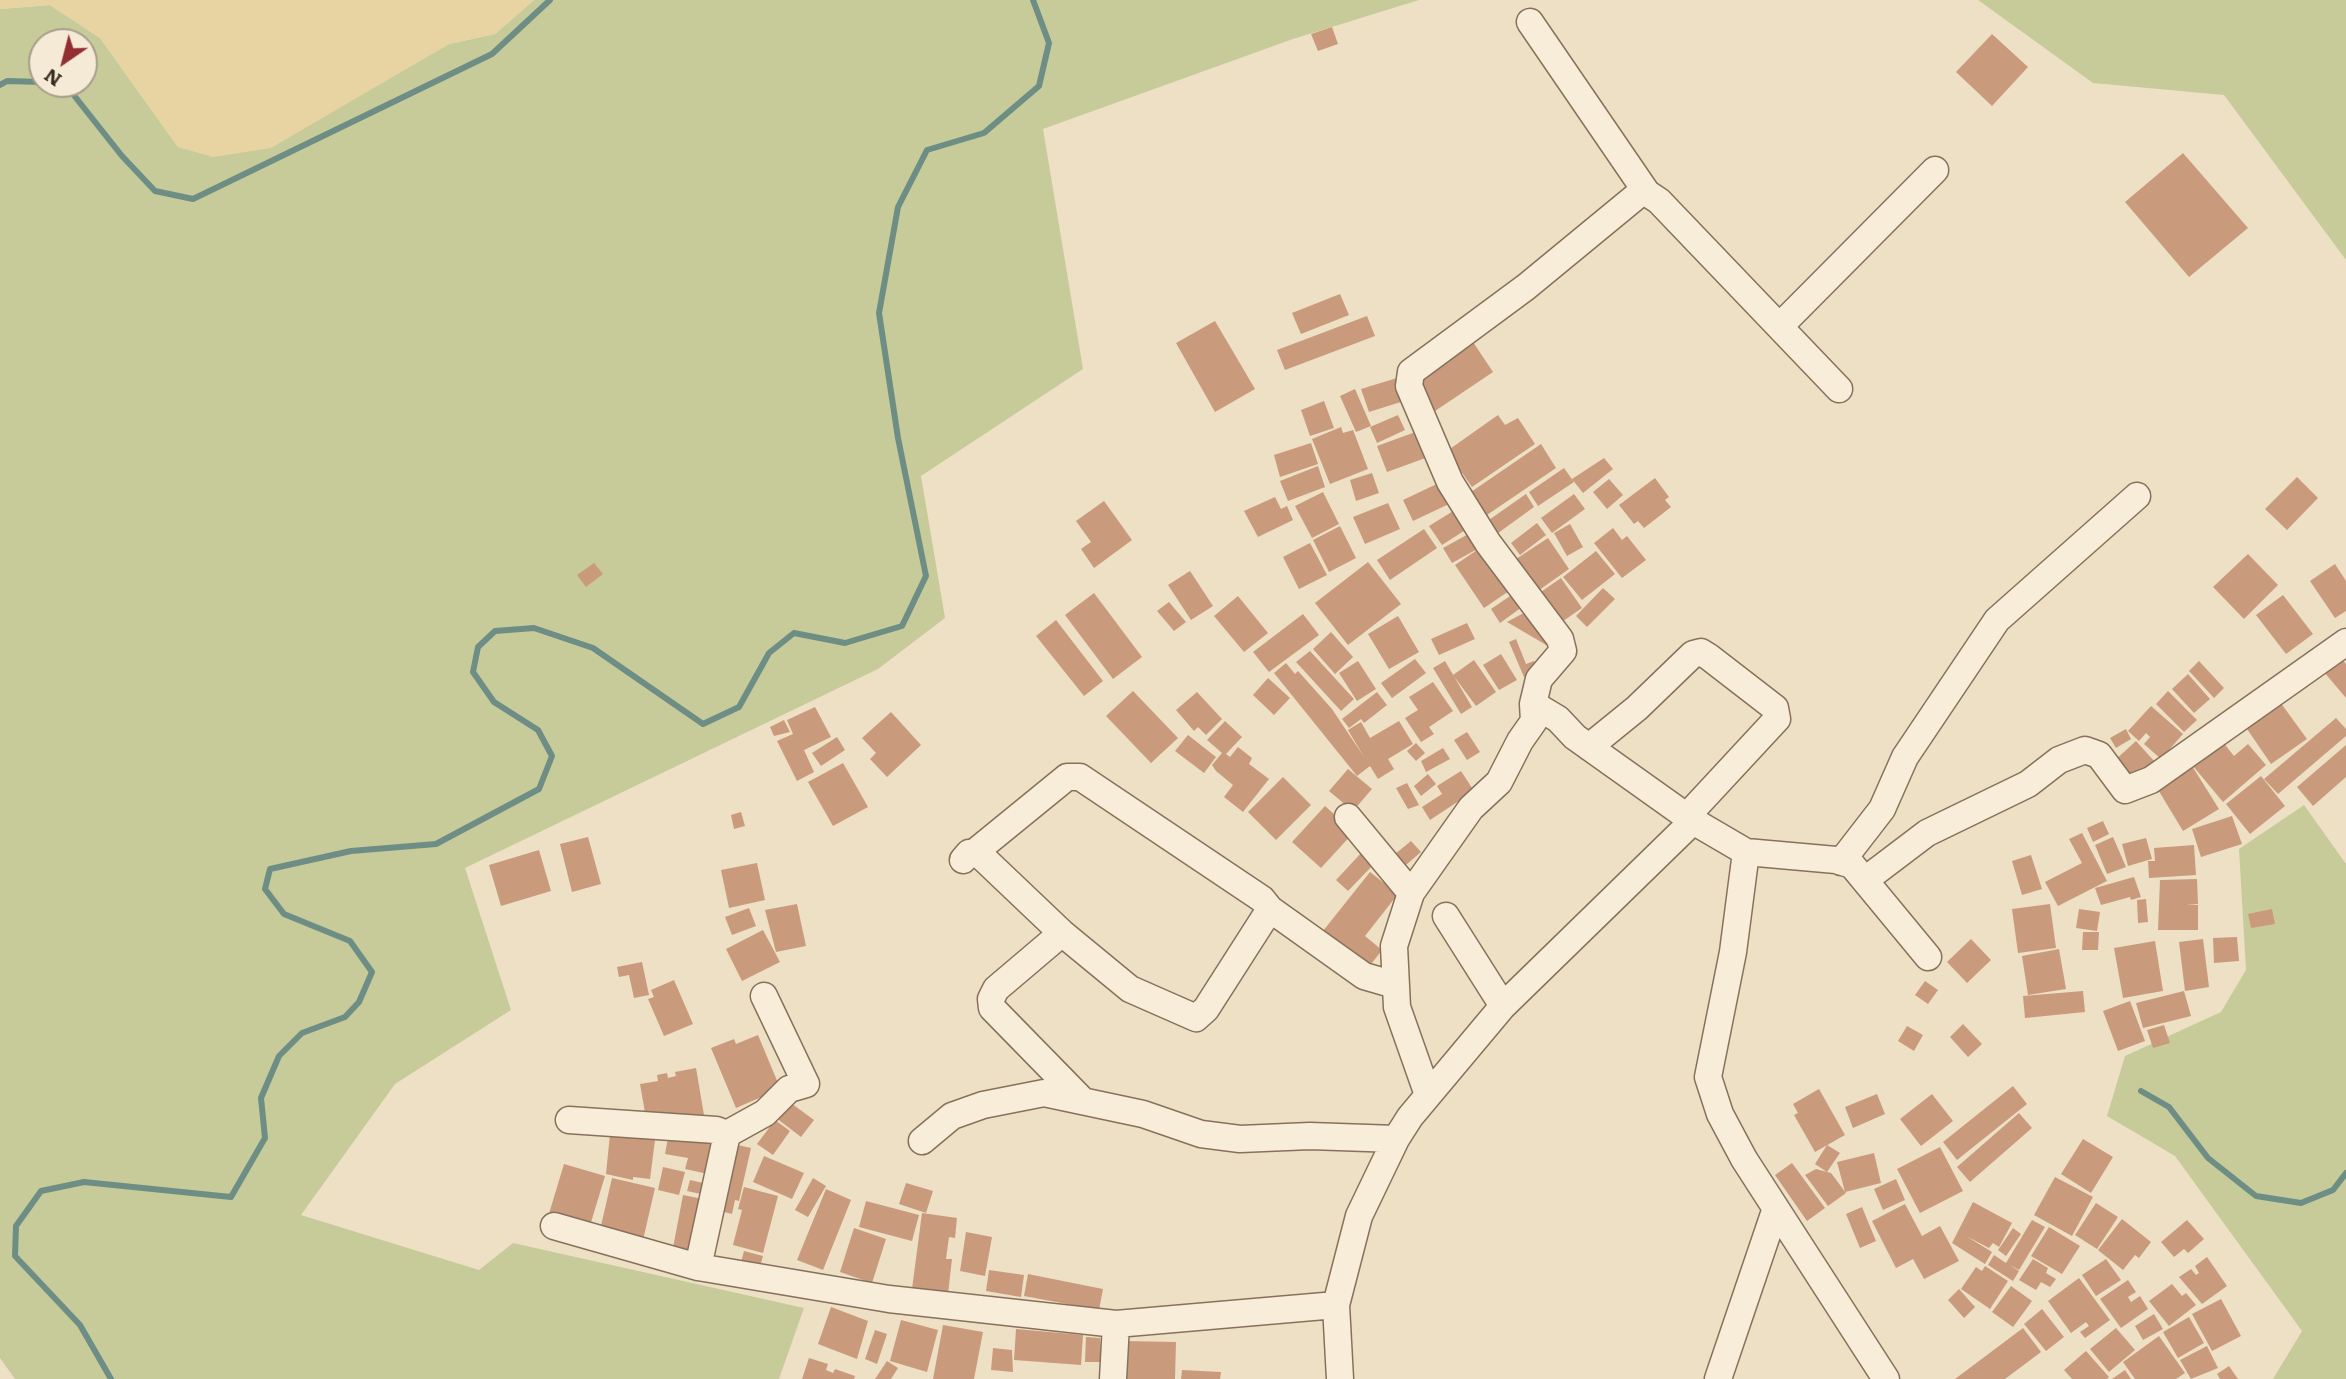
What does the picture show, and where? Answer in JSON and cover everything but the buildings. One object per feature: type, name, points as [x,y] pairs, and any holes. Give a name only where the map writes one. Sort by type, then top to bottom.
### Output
[{"type":"street","points":[[1530,22],[1647,193],[1659,201],[1839,389]]},
{"type":"street","points":[[1780,326],[1934,170]]},
{"type":"street","points":[[1428,1095],[1397,1007],[1394,946],[1411,893],[1471,808],[1499,782],[1520,741],[1534,721],[1533,704],[1539,680],[1563,651],[1560,639],[1488,543],[1450,482],[1409,386],[1411,372],[1526,287],[1639,194],[1647,193]]},
{"type":"street","points":[[1841,862],[1882,809],[1905,757],[1997,620],[2137,496]]},
{"type":"street","points":[[1865,880],[1927,833],[2028,784],[2059,760],[2085,750],[2099,755],[2125,790],[2151,780],[2346,642]]},
{"type":"street","points":[[1340,1379],[1336,1305],[1359,1216],[1396,1139],[1428,1095],[1503,1006],[1690,819],[1777,719],[1775,708],[1701,652],[1693,654],[1637,708],[1590,747]]},
{"type":"street","points":[[1533,704],[1558,719],[1575,737],[1690,819],[1746,852],[1852,865],[1928,957]]},
{"type":"street","points":[[1270,909],[1206,1009],[1196,1018],[1130,989],[968,857],[1071,775],[1080,777],[1262,899],[1270,909],[1364,976],[1395,985]]},
{"type":"street","points":[[1348,817],[1411,893]]},
{"type":"street","points":[[1746,852],[1733,951],[1708,1077],[1720,1114],[1774,1211],[1886,1379]]},
{"type":"street","points":[[1446,916],[1503,1006]]},
{"type":"street","points":[[1062,933],[996,989],[991,999],[992,1008],[1082,1100]]},
{"type":"street","points":[[698,1267],[727,1135],[765,1113],[789,1089],[806,1084],[764,996]]},
{"type":"street","points":[[922,1141],[952,1116],[984,1105],[1044,1093],[1143,1114],[1201,1134],[1240,1139],[1310,1136],[1396,1139]]},
{"type":"street","points":[[569,1120],[716,1130],[727,1135]]},
{"type":"street","points":[[1718,1379],[1774,1211]]},
{"type":"street","points":[[554,1226],[698,1267],[888,1299],[1116,1324],[1336,1305]]},
{"type":"street","points":[[1113,1379],[1116,1324]]},
{"type":"green space","points":[[534,0],[1419,0],[1293,39],[1043,129],[1083,369],[921,476],[945,618],[878,669],[465,868],[511,1010],[395,1084],[301,1215],[479,1270],[513,1243],[804,1308],[779,1379],[15,1379],[0,1358],[0,9],[50,5],[85,28],[28,28],[28,98],[98,98],[98,37],[178,147],[367,91],[449,44],[495,34]]},
{"type":"green space","points":[[1978,0],[2346,0],[2346,260],[2224,95],[2093,83]]},
{"type":"green space","points":[[2304,805],[2346,864],[2346,1379],[2273,1379],[2302,1331],[2175,1156],[2107,1116],[2125,1056],[2221,1012],[2246,970],[2239,849]]},
{"type":"sand","points":[[0,0],[534,0],[495,34],[449,44],[271,148],[213,157],[178,147],[98,37],[98,28],[85,28],[50,5],[0,9]]},
{"type":"waterway","points":[[76,98],[122,156],[155,191],[193,199],[492,54],[550,0]]},
{"type":"waterway","points":[[111,1379],[80,1325],[15,1256],[16,1226],[41,1191],[84,1182],[231,1197],[265,1138],[261,1098],[279,1056],[302,1033],[345,1017],[359,1002],[372,972],[350,941],[284,914],[265,889],[270,869],[351,851],[436,844],[539,789],[552,756],[538,730],[494,702],[473,672],[478,647],[495,631],[534,628],[593,648],[703,724],[739,707],[769,653],[794,633],[845,643],[902,626],[926,576],[898,438],[879,313],[898,207],[927,150],[984,133],[1039,86],[1049,43],[1033,0]]},
{"type":"waterway","points":[[0,85],[7,81],[28,82]]},
{"type":"waterway","points":[[2141,1091],[2169,1107],[2208,1158],[2256,1196],[2301,1203],[2333,1190],[2346,1173]]}]
